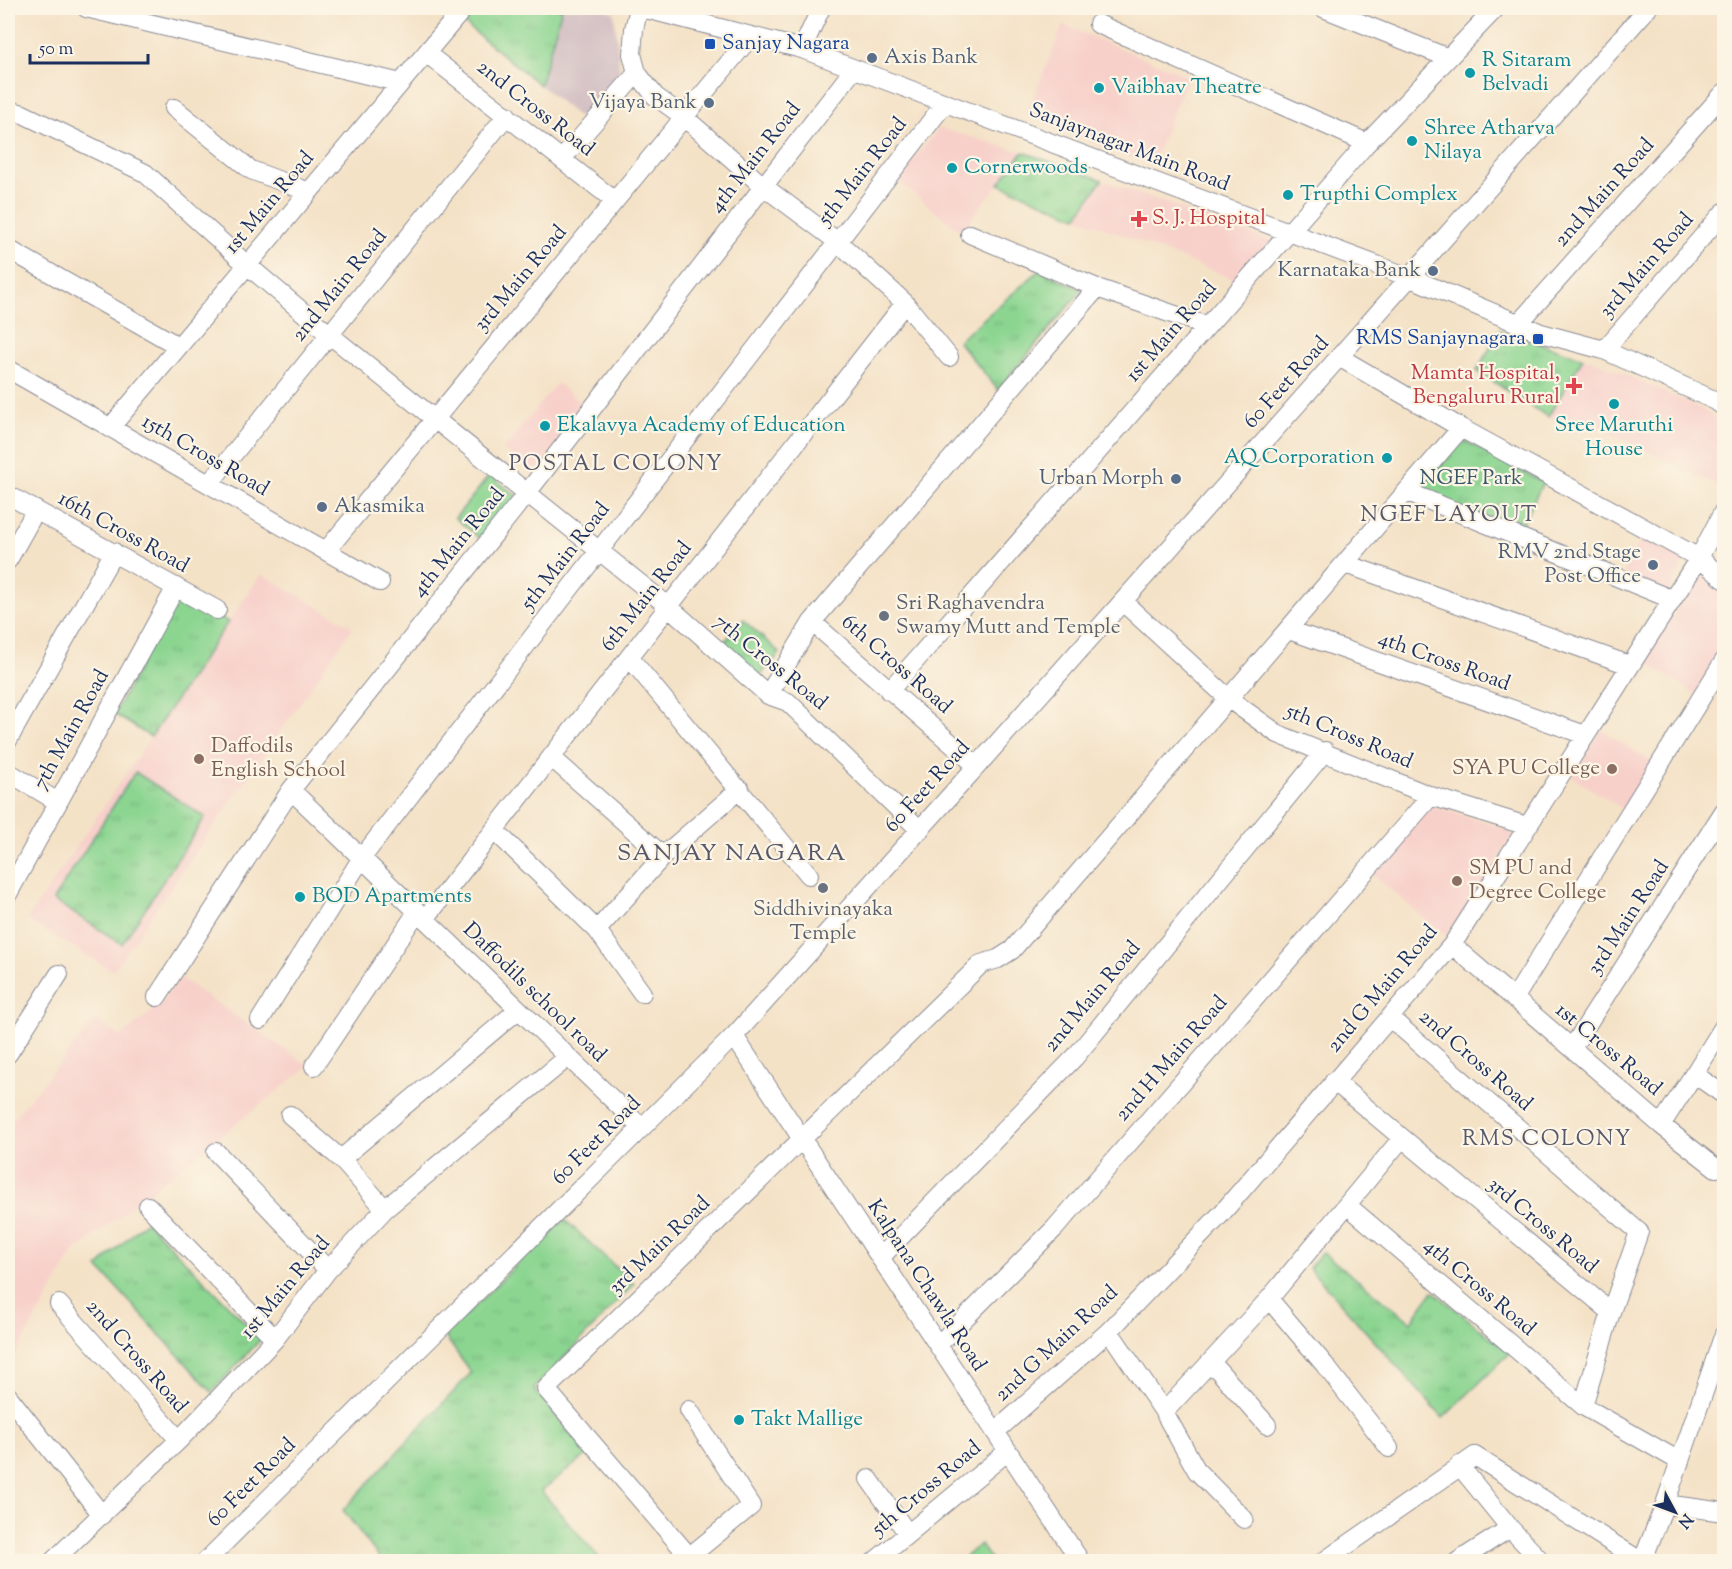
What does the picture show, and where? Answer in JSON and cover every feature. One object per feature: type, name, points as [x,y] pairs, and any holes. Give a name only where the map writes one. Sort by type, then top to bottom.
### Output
[{"type":"street","points":[[86,8],[401,84]]},
{"type":"street","name":"1st Main Road","points":[[110,428],[464,8]]},
{"type":"street","points":[[640,8],[634,29],[632,54],[638,73],[655,96],[684,117],[764,186],[838,242],[904,303],[949,357]]},
{"type":"street","name":"Sanjaynagar Main Road","points":[[640,8],[802,50],[1411,278],[1551,336],[1604,350],[1722,401]]},
{"type":"street","points":[[802,50],[821,8]]},
{"type":"street","points":[[1323,8],[1446,57]]},
{"type":"street","name":"1st Main Road","points":[[889,691],[1367,143],[1446,57],[1496,8]]},
{"type":"street","name":"60 Feet Road","points":[[205,1562],[734,1036],[1123,602],[1648,8]]},
{"type":"street","points":[[1098,24],[1367,143]]},
{"type":"street","name":"3rd Main Road","points":[[326,551],[751,36]]},
{"type":"street","name":"2nd Cross Road","points":[[426,52],[615,201]]},
{"type":"street","name":"4th Main Road","points":[[157,997],[291,790],[527,493],[854,69]]},
{"type":"street","points":[[562,159],[638,73]]},
{"type":"street","name":"2nd Main Road","points":[[1519,323],[1725,93]]},
{"type":"street","name":"5th Main Road","points":[[260,1020],[361,859],[945,103]]},
{"type":"street","points":[[174,108],[251,170],[309,192]]},
{"type":"street","name":"7th Cross Road","points":[[8,110],[23,114],[145,173],[247,265],[330,335],[668,606],[768,695],[788,702],[920,830]]},
{"type":"street","name":"2nd Main Road","points":[[209,484],[507,115]]},
{"type":"street","name":"3rd Main Road","points":[[1604,350],[1725,212]]},
{"type":"street","points":[[970,234],[1096,288],[1207,326]]},
{"type":"street","points":[[8,249],[178,346]]},
{"type":"street","points":[[768,695],[812,622],[1096,288]]},
{"type":"street","name":"6th Main Road","points":[[314,1066],[421,915],[494,830],[904,303]]},
{"type":"street","points":[[1340,357],[1461,428],[1699,558],[1725,579]]},
{"type":"street","name":"15th Cross Road","points":[[8,369],[380,582]]},
{"type":"street","name":"3rd Main Road","points":[[692,1559],[546,1389],[981,964],[998,959],[1012,950],[1461,428]]},
{"type":"street","points":[[1408,492],[1671,599]]},
{"type":"street","name":"16th Cross Road","points":[[8,495],[217,610]]},
{"type":"street","points":[[8,560],[36,510]]},
{"type":"street","name":"2nd G Main Road","points":[[995,1432],[1109,1331],[1222,1213],[1452,945],[1699,558],[1725,510]]},
{"type":"street","points":[[8,740],[114,552]]},
{"type":"street","points":[[1346,564],[1629,665]]},
{"type":"street","name":"7th Main Road","points":[[8,894],[176,587]]},
{"type":"street","name":"5th Cross Road","points":[[1123,602],[1229,699],[1278,734],[1325,751],[1431,796],[1527,826]]},
{"type":"street","name":"6th Cross Road","points":[[812,622],[977,766]]},
{"type":"street","name":"4th Cross Road","points":[[1288,630],[1585,735]]},
{"type":"street","points":[[629,657],[809,875]]},
{"type":"street","points":[[1514,999],[1725,661]]},
{"type":"street","name":"2nd Main Road","points":[[880,1258],[1075,1057],[1325,751]]},
{"type":"street","points":[[551,757],[663,856]]},
{"type":"street","points":[[8,772],[58,802]]},
{"type":"street","points":[[597,930],[663,856],[740,789]]},
{"type":"street","name":"Daffodils school road","points":[[291,790],[642,1128]]},
{"type":"street","name":"2nd H Main Road","points":[[938,1345],[1055,1228],[1431,796]]},
{"type":"street","name":"3rd Main Road","points":[[1572,1048],[1725,811]]},
{"type":"street","points":[[494,830],[597,930],[642,993]]},
{"type":"street","name":"1st Cross Road","points":[[1452,945],[1661,1125],[1694,1074],[1725,1095]]},
{"type":"street","points":[[8,1054],[59,974]]},
{"type":"street","points":[[341,1160],[518,1010]]},
{"type":"street","name":"2nd Cross Road","points":[[1390,1018],[1639,1232],[1611,1312]]},
{"type":"street","points":[[1694,1074],[1725,1026]]},
{"type":"street","name":"Kalpana Chawla Road","points":[[734,1036],[1081,1562]]},
{"type":"street","name":"1st Main Road","points":[[52,1562],[179,1440],[275,1339],[328,1270],[385,1209],[568,1057]]},
{"type":"street","name":"3rd Cross Road","points":[[1334,1081],[1611,1312]]},
{"type":"street","points":[[290,1115],[341,1160],[385,1209]]},
{"type":"street","points":[[1661,1125],[1716,1168]]},
{"type":"street","points":[[1164,1412],[1269,1299],[1402,1138]]},
{"type":"street","points":[[216,1152],[328,1270]]},
{"type":"street","name":"4th Cross Road","points":[[1347,1204],[1583,1406],[1679,1461]]},
{"type":"street","points":[[147,1206],[275,1339]]},
{"type":"street","points":[[1269,1299],[1324,1364],[1389,1448]]},
{"type":"street","name":"2nd Cross Road","points":[[60,1304],[179,1440]]},
{"type":"street","points":[[1583,1406],[1611,1312]]},
{"type":"street","points":[[1109,1331],[1164,1412],[1197,1471],[1244,1519]]},
{"type":"street","points":[[1323,1562],[1475,1456],[1642,1562],[1725,1334]]},
{"type":"street","points":[[1211,1362],[1267,1425]]},
{"type":"street","points":[[8,1396],[102,1515]]},
{"type":"street","points":[[689,1410],[751,1506],[692,1559]]},
{"type":"street","name":"5th Cross Road","points":[[874,1562],[1008,1451]]},
{"type":"street","points":[[1459,1465],[1510,1528],[1542,1562]]},
{"type":"street","points":[[869,1479],[908,1534]]},
{"type":"street","points":[[1665,1504],[1725,1512]]},
{"type":"street","points":[[1459,1561],[1510,1528]]},
{"type":"shaded area","points":[[562,8],[597,8],[614,12],[620,74],[580,118],[540,85]]},
{"type":"shaded area","points":[[1063,25],[1188,76],[1151,166],[1026,115]]},
{"type":"shaded area","name":"Cornerwoods","points":[[939,128],[1023,152],[961,232],[897,180]]},
{"type":"shaded area","points":[[1102,180],[1271,241],[1236,280],[1077,217]]},
{"type":"shaded area","points":[[1583,358],[1598,362],[1702,409],[1724,422],[1724,489],[1584,420],[1576,435],[1548,417]]},
{"type":"shaded area","points":[[557,383],[587,408],[532,474],[503,450]]},
{"type":"shaded area","points":[[1643,534],[1687,555],[1668,594],[1623,574]]},
{"type":"shaded area","points":[[1700,573],[1724,595],[1724,647],[1695,694],[1644,662]]},
{"type":"shaded area","name":"Daffodils English School","points":[[261,574],[353,627],[113,971],[27,920]]},
{"type":"shaded area","name":"SYA PU College","points":[[1601,730],[1652,762],[1623,809],[1572,777]]},
{"type":"shaded area","name":"SM PU and Degree College","points":[[1433,805],[1515,832],[1465,912],[1445,935],[1373,875]]},
{"type":"shaded area","points":[[179,977],[309,1066],[73,1253],[8,1368],[8,1125],[96,1019],[120,1037],[161,1004]]},
{"type":"green space","points":[[471,8],[562,8],[540,85],[460,20]]},
{"type":"green space","points":[[1023,152],[1102,180],[1077,217],[999,184]]},
{"type":"green space","points":[[1040,270],[1082,290],[998,390],[958,341]]},
{"type":"green space","points":[[1500,330],[1583,358],[1548,417],[1477,371]]},
{"type":"green space","name":"NGEF Park","points":[[1461,439],[1543,482],[1518,533],[1417,491]]},
{"type":"green space","points":[[490,475],[519,498],[483,541],[455,518]]},
{"type":"green space","points":[[179,593],[228,622],[151,737],[114,714]]},
{"type":"green space","points":[[743,620],[780,653],[756,681],[719,648]]},
{"type":"green space","points":[[135,772],[205,817],[122,944],[53,900]]},
{"type":"green space","points":[[563,1218],[634,1284],[534,1389],[588,1454],[541,1491],[602,1561],[382,1561],[343,1510],[471,1373],[445,1336]]},
{"type":"green space","points":[[146,1221],[261,1339],[212,1392],[98,1267]]},
{"type":"green space","points":[[1322,1252],[1411,1322],[1433,1291],[1510,1353],[1443,1418],[1309,1268]]},
{"type":"green space","points":[[980,1544],[992,1561],[960,1561]]},
{"type":"place","name":"Sanjay Nagara","points":[[710,44]]},
{"type":"place","name":"Axis Bank","points":[[872,58]]},
{"type":"place","name":"R Sitaram Belvadi","points":[[1470,73]]},
{"type":"place","name":"Vaibhav Theatre","points":[[1099,88]]},
{"type":"place","name":"Vijaya Bank","points":[[709,103]]},
{"type":"place","name":"Shree Atharva Nilaya","points":[[1412,141]]},
{"type":"place","name":"Cornerwoods","points":[[952,168]]},
{"type":"place","name":"Trupthi Complex","points":[[1288,195]]},
{"type":"place","name":"S. J. Hospital","points":[[1139,219]]},
{"type":"place","name":"Karnataka Bank","points":[[1433,271]]},
{"type":"place","name":"RMS Sanjaynagara","points":[[1538,339]]},
{"type":"place","name":"Mamta Hospital, Bengaluru Rural","points":[[1574,386]]},
{"type":"place","name":"Sree Maruthi House","points":[[1614,404]]},
{"type":"place","name":"Ekalavya Academy of Education","points":[[545,426]]},
{"type":"place","name":"AQ Corporation","points":[[1387,458]]},
{"type":"place","name":"Urban Morph","points":[[1176,479]]},
{"type":"place","name":"Akasmika","points":[[322,507]]},
{"type":"place","name":"RMV 2nd Stage Post Office","points":[[1653,565]]},
{"type":"place","name":"Sri Raghavendra Swamy Mutt and Temple","points":[[884,616]]},
{"type":"place","name":"Daffodils English School","points":[[199,759]]},
{"type":"place","name":"SYA PU College","points":[[1612,769]]},
{"type":"place","name":"SM PU and Degree College","points":[[1457,881]]},
{"type":"place","name":"Siddhivinayaka Temple","points":[[823,888]]},
{"type":"place","name":"BOD Apartments","points":[[300,897]]},
{"type":"place","name":"Takt Mallige","points":[[739,1420]]},
{"type":"district","name":"POSTAL COLONY","points":[[616,465]]},
{"type":"district","name":"NGEF LAYOUT","points":[[1449,516]]},
{"type":"district","name":"SANJAY NAGARA","points":[[732,854]]},
{"type":"district","name":"RMS COLONY","points":[[1547,1140]]}]
